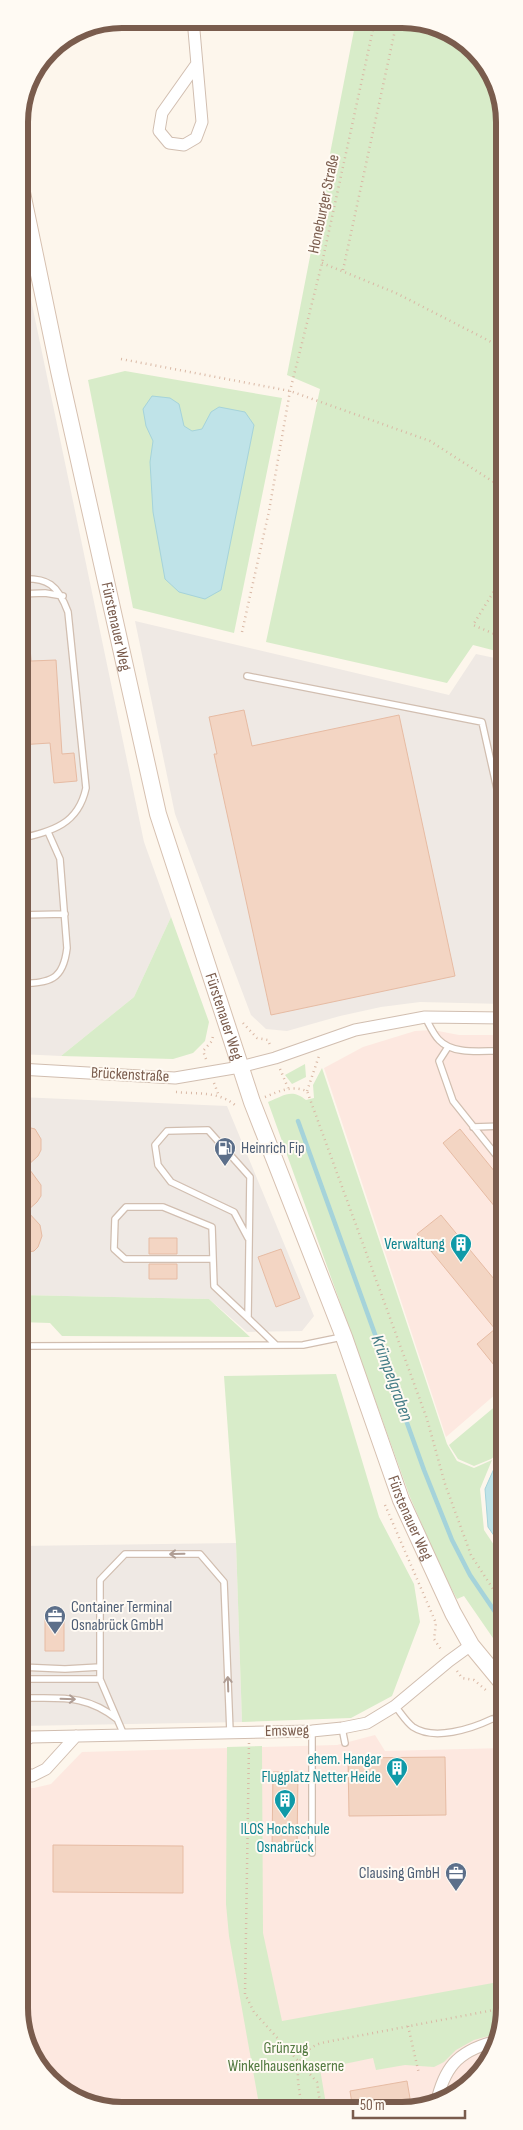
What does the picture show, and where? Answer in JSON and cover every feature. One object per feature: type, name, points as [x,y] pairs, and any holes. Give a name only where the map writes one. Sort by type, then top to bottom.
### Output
[{"type":"street","points":[[194,28],[202,122],[196,138],[184,145],[169,143],[159,130],[162,113],[196,65]]},
{"type":"street","name":"Fürstenauer Weg","points":[[28,221],[63,389],[158,814],[240,1067],[344,1337],[401,1500],[452,1614],[472,1645],[495,1674]]},
{"type":"street","name":"Fürstenauer Weg","points":[[240,1067],[275,1058],[354,1030],[425,1017],[496,1018]]},
{"type":"street","name":"Brückenstraße","points":[[28,1070],[175,1078],[240,1067]]},
{"type":"street","name":"Emsweg","points":[[28,1738],[31,1736],[312,1731],[367,1723],[395,1706],[449,1661],[472,1645]]},
{"type":"street","points":[[28,1774],[32,1776],[46,1769],[76,1736]]},
{"type":"street","points":[[438,2095],[442,2079],[460,2057],[478,2046],[489,2043]]},
{"type":"lane","points":[[28,579],[35,578],[52,584],[63,596],[68,612],[86,788],[83,802],[75,815],[48,832],[28,837]]},
{"type":"lane","points":[[28,594],[45,593],[63,596]]},
{"type":"lane","points":[[247,676],[482,722],[496,783]]},
{"type":"lane","points":[[28,983],[54,979],[62,971],[67,948],[60,859],[48,832]]},
{"type":"lane","points":[[28,916],[64,914]]},
{"type":"lane","points":[[425,1017],[440,1041],[448,1047],[460,1050],[496,1050]]},
{"type":"lane","points":[[448,1047],[439,1061],[452,1101],[495,1155]]},
{"type":"lane","points":[[473,1127],[495,1126]]},
{"type":"lane","points":[[248,1238],[234,1212],[171,1182],[158,1165],[155,1145],[167,1130],[208,1130],[250,1176],[248,1318]]},
{"type":"lane","points":[[213,1258],[125,1259],[114,1250],[115,1219],[126,1207],[163,1207],[212,1227],[214,1286],[276,1345]]},
{"type":"lane","points":[[28,1346],[303,1345],[344,1337]]},
{"type":"lane","points":[[124,1735],[100,1679],[100,1580],[125,1554],[200,1554],[224,1582],[230,1732]]},
{"type":"lane","points":[[28,1668],[100,1668]]},
{"type":"lane","points":[[28,1679],[100,1679]]},
{"type":"lane","points":[[28,1698],[84,1700],[98,1706],[118,1720]]},
{"type":"lane","points":[[395,1706],[411,1726],[424,1733],[457,1732],[475,1728],[492,1719]]},
{"type":"lane","points":[[342,1728],[345,1743]]},
{"type":"lane","points":[[312,1731],[312,1853]]},
{"type":"path","name":"Honeburger Straße","points":[[242,632],[269,512],[290,391],[322,263],[373,28]]},
{"type":"path","points":[[343,270],[395,28]]},
{"type":"path","points":[[322,263],[396,293],[496,344]]},
{"type":"path","points":[[121,359],[290,391],[430,441],[496,483]]},
{"type":"path","points":[[496,588],[473,625],[496,635]]},
{"type":"path","points":[[203,1051],[212,1041],[214,1029]]},
{"type":"path","points":[[314,1068],[307,1091],[427,1419],[445,1484],[471,1555],[495,1592]]},
{"type":"path","points":[[288,1088],[299,1088],[307,1091]]},
{"type":"path","points":[[248,1732],[245,1994],[254,2012],[317,2082],[319,2102]]},
{"type":"path","points":[[301,2102],[297,2068],[299,2061],[312,2046],[495,2010]]},
{"type":"path","points":[[408,2026],[419,2074]]},
{"type":"shaded area","points":[[28,285],[144,842],[171,917],[134,997],[61,1056],[28,1054]]},
{"type":"shaded area","points":[[135,621],[449,695],[476,654],[496,658],[496,1004],[420,1002],[381,1007],[287,1031],[266,1029],[251,1015],[175,814]]},
{"type":"shaded area","points":[[433,1030],[459,1035],[496,1035],[495,1394],[446,1437],[324,1068],[363,1047],[415,1031]]},
{"type":"shaded area","points":[[28,1097],[227,1106],[314,1316],[302,1331],[247,1332],[209,1299],[28,1295]]},
{"type":"shaded area","points":[[236,1543],[242,1722],[28,1726],[28,1546]]},
{"type":"shaded area","points":[[375,1735],[385,1751],[495,1748],[495,2015],[491,2039],[480,2061],[472,2071],[449,2090],[432,2098],[414,2102],[109,2102],[91,2098],[64,2083],[43,2061],[32,2039],[28,2021],[28,1788],[51,1784],[82,1752],[337,1745]]},
{"type":"green space","points":[[354,28],[420,29],[449,40],[464,51],[480,69],[492,97],[496,121],[496,651],[473,645],[447,683],[266,642],[320,389],[287,375]]},
{"type":"green space","points":[[125,371],[282,398],[234,633],[133,608],[88,380]]},
{"type":"green space","points":[[171,917],[209,1022],[205,1041],[193,1053],[173,1059],[61,1056],[134,997]]},
{"type":"green space","points":[[305,1064],[306,1077],[292,1084],[285,1075]]},
{"type":"green space","points":[[322,1068],[447,1444],[457,1461],[474,1468],[492,1460],[480,1489],[484,1530],[495,1547],[495,1641],[464,1596],[457,1599],[442,1571],[410,1497],[268,1102],[287,1094],[296,1094],[306,1100],[314,1098],[313,1085]]},
{"type":"green space","points":[[28,1295],[209,1299],[250,1337],[62,1336],[50,1323],[28,1322]]},
{"type":"green space","points":[[336,1374],[379,1517],[414,1584],[420,1622],[392,1696],[351,1718],[242,1722],[236,1543],[224,1376]]},
{"type":"green space","points":[[495,1406],[495,1456],[474,1466],[458,1459],[449,1445]]},
{"type":"green space","name":"Grünzug Winkelhausenkaserne","points":[[262,1746],[263,1933],[282,2021],[495,1983],[495,2015],[492,2035],[474,2040],[456,2050],[444,2062],[434,2067],[405,2065],[376,2070],[373,2058],[320,2069],[326,2102],[259,2102],[229,1936],[226,1904],[227,1747]]},
{"type":"water","points":[[152,396],[170,398],[179,404],[184,426],[192,431],[202,429],[211,412],[219,407],[245,412],[254,425],[221,590],[205,599],[179,592],[165,579],[153,512],[150,462],[153,441],[146,426],[143,409]]},
{"type":"water","points":[[495,1466],[495,1537],[488,1527],[485,1489]]},
{"type":"building","points":[[28,617],[31,661],[56,660],[62,754],[74,753],[77,781],[54,783],[50,743],[28,744]]},
{"type":"building","points":[[244,710],[252,746],[399,715],[455,976],[271,1015],[214,754],[217,754],[209,717]]},
{"type":"building","points":[[28,1127],[35,1129],[41,1139],[41,1150],[38,1156],[28,1165]]},
{"type":"building","points":[[460,1129],[495,1173],[495,1207],[443,1143]]},
{"type":"building","points":[[28,1167],[41,1185],[41,1196],[28,1210]]},
{"type":"building","points":[[28,1212],[40,1225],[42,1236],[38,1247],[34,1251],[28,1252]]},
{"type":"building","name":"Verwaltung","points":[[441,1215],[495,1281],[495,1364],[494,1365],[477,1344],[495,1329],[417,1234]]},
{"type":"building","points":[[149,1238],[177,1238],[177,1254],[149,1254]]},
{"type":"building","points":[[281,1249],[300,1298],[276,1307],[258,1257]]},
{"type":"building","points":[[149,1264],[177,1264],[177,1279],[149,1279]]},
{"type":"building","points":[[45,1618],[64,1618],[64,1651],[45,1651]]},
{"type":"building","name":"ehem. Hangar Flugplatz Netter Heide","points":[[445,1757],[446,1815],[349,1816],[348,1758]]},
{"type":"building","name":"ILOS Hochschule Osnabrück","points":[[273,1772],[298,1772],[297,1848],[272,1848]]},
{"type":"building","points":[[53,1845],[183,1846],[183,1893],[53,1892]]},
{"type":"building","points":[[407,2081],[411,2102],[352,2102],[350,2091]]},
{"type":"waterway","name":"Krümpelgraben","points":[[298,1121],[424,1470],[452,1540],[470,1575],[495,1612]]},
{"type":"place","name":"Heinrich Fip","points":[[225,1167]]},
{"type":"place","name":"Verwaltung","points":[[461,1263]]},
{"type":"place","name":"Container Terminal Osnabrück GmbH","points":[[55,1635]]},
{"type":"place","name":"ehem. Hangar Flugplatz Netter Heide","points":[[397,1787]]},
{"type":"place","name":"ILOS Hochschule Osnabrück","points":[[285,1819]]},
{"type":"place","name":"Clausing GmbH","points":[[456,1892]]}]
